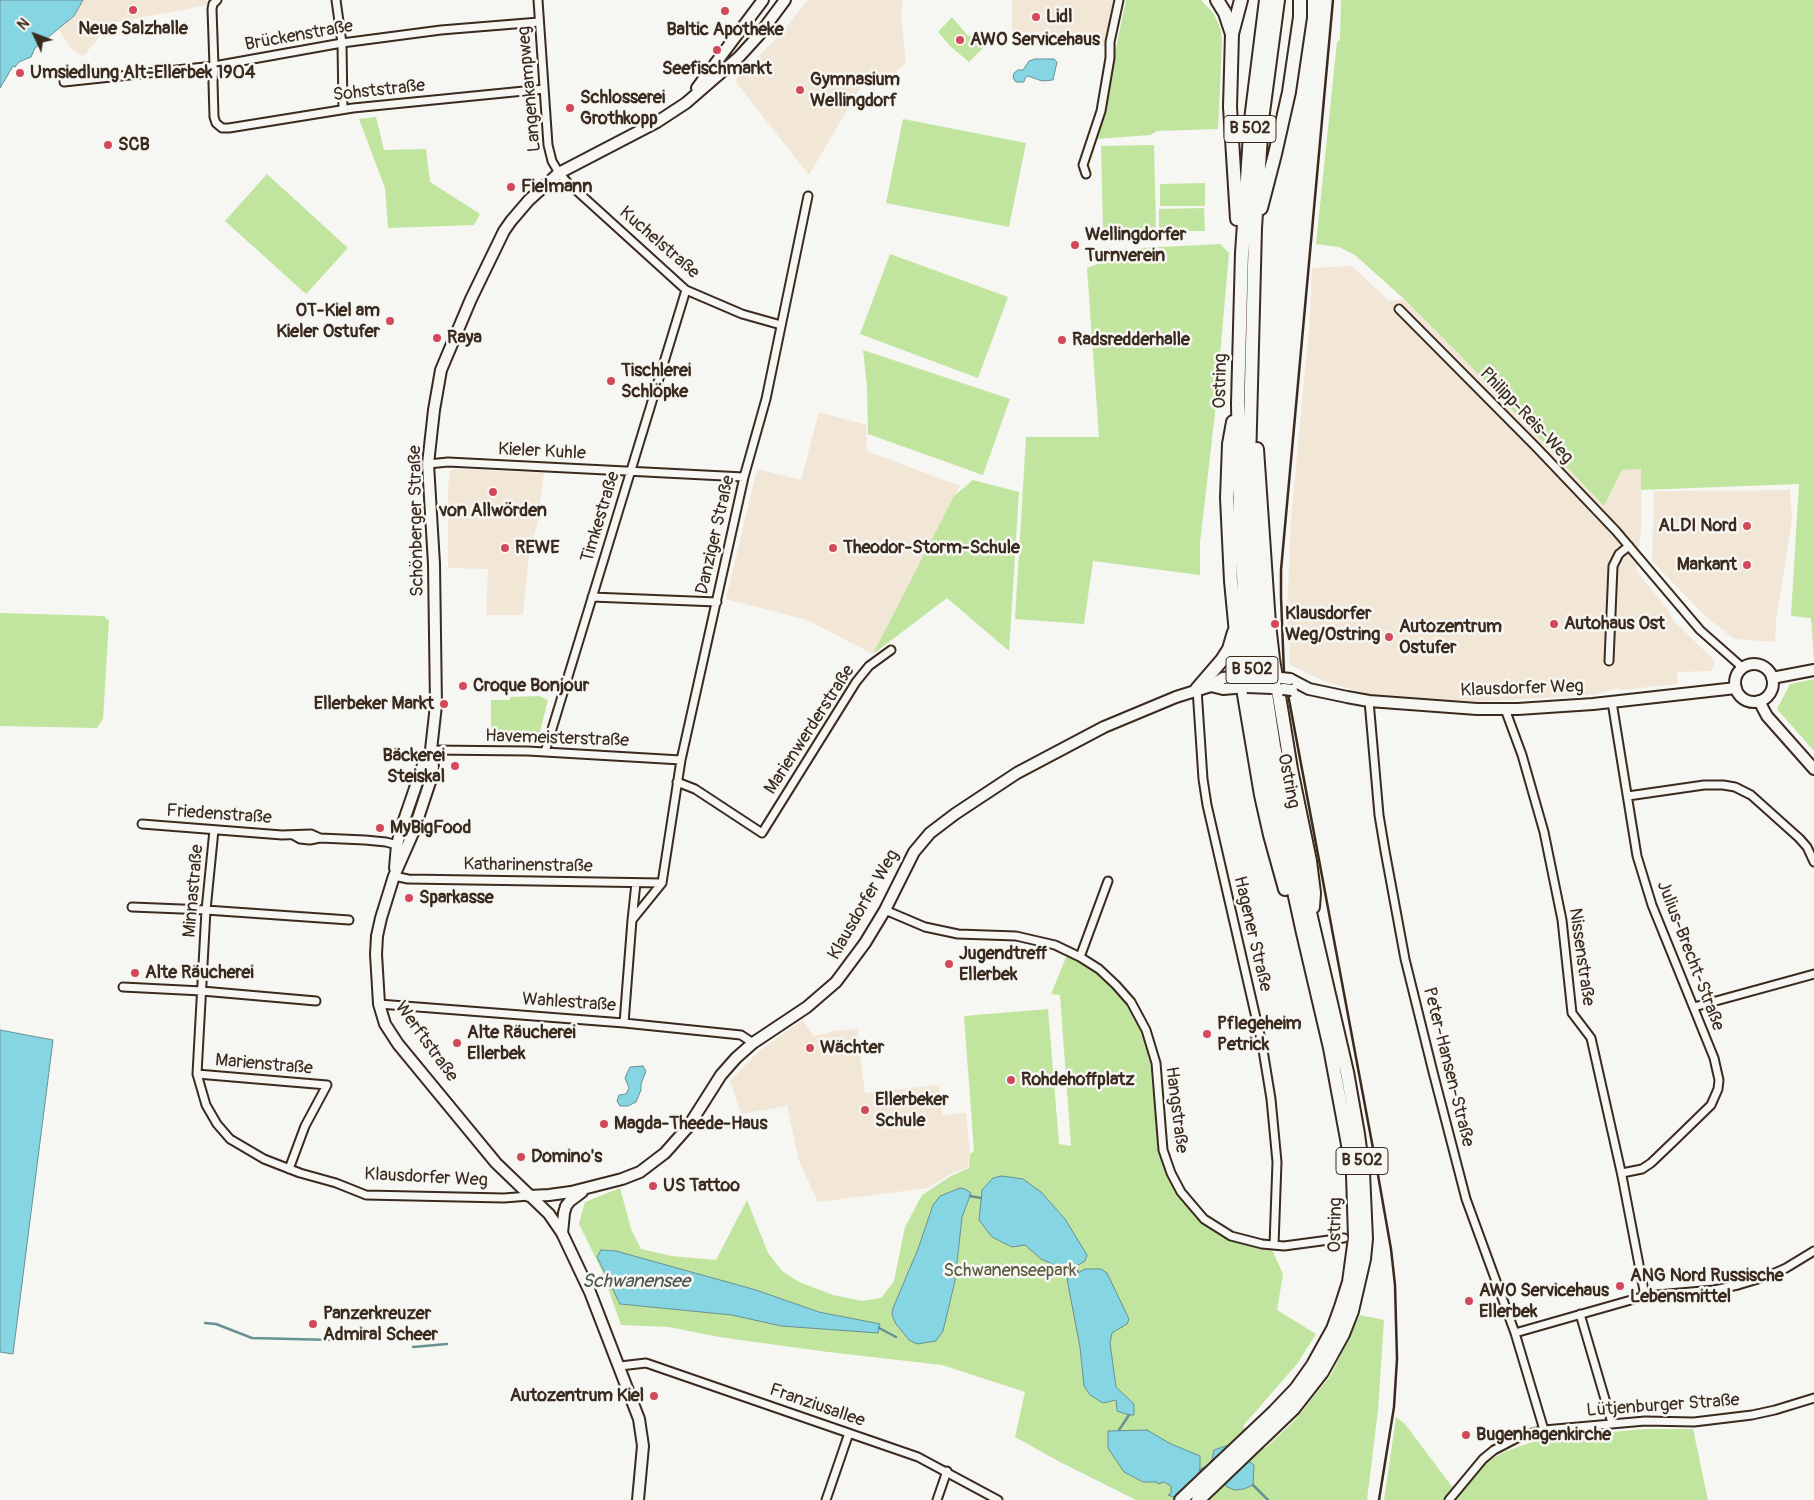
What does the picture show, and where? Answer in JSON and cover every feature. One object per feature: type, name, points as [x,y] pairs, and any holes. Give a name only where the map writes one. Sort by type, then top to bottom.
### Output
[{"type":"highway","points":[[1217,0],[1225,13],[1232,34]]},
{"type":"highway","points":[[1240,0],[1232,34],[1230,107],[1238,230],[1242,253]]},
{"type":"highway","points":[[1255,228],[1271,173],[1289,92],[1300,17],[1300,0]]},
{"type":"highway","name":"Ostring","points":[[1198,1500],[1256,1438],[1296,1389],[1323,1349],[1341,1307],[1354,1257],[1356,1214],[1348,1138],[1330,1048],[1268,773],[1248,642],[1240,529],[1244,404],[1271,4]]},
{"type":"highway","name":"Ostring","points":[[1181,1500],[1207,1474],[1256,1438],[1304,1396],[1332,1354],[1352,1311],[1364,1259],[1366,1212],[1364,1172],[1358,1134],[1347,1072],[1274,746],[1261,661],[1254,580],[1244,404],[1242,253],[1251,120],[1271,4]]},
{"type":"highway","points":[[1244,404],[1231,431],[1227,476],[1228,531],[1236,627],[1255,764],[1270,835],[1287,895],[1303,933]]},
{"type":"highway","points":[[1244,404],[1255,434],[1269,624],[1280,683],[1291,768],[1312,876],[1314,893],[1312,921]]},
{"type":"highway","points":[[1197,689],[1229,649],[1236,627]]},
{"type":"main road","name":"Schönberger Straße","points":[[686,102],[763,0]]},
{"type":"main road","name":"Schönberger Straße","points":[[379,1004],[376,954],[381,918],[394,876],[413,833],[430,782],[433,766],[432,750],[436,705],[434,564],[428,464],[441,370],[471,299],[511,221],[529,200],[559,173],[656,122],[686,102],[739,57],[759,35],[785,0]]},
{"type":"main road","points":[[1758,665],[1767,670],[1772,678],[1773,685],[1770,692],[1766,698],[1759,701],[1745,700],[1739,695],[1736,688],[1736,677],[1743,668],[1749,666],[1758,665]]},
{"type":"main road","points":[[1772,678],[1814,670]]},
{"type":"main road","name":"Klausdorfer Weg","points":[[529,1196],[585,1190],[640,1172],[666,1153],[688,1127],[721,1075],[736,1058],[753,1043],[807,1007],[836,982],[865,943],[885,910],[914,852],[930,834],[967,806],[1018,773],[1130,715],[1197,689],[1210,686],[1223,678],[1280,683],[1369,701],[1477,709],[1506,709],[1612,702],[1736,688]]},
{"type":"main road","points":[[1759,701],[1767,716],[1814,769]]},
{"type":"main road","name":"Schönberger Straße","points":[[394,876],[397,845],[423,765],[432,750]]},
{"type":"main road","name":"Werftstraße","points":[[379,1004],[387,1022],[402,1042],[496,1158],[529,1196],[549,1214],[562,1233],[592,1298],[639,1418],[643,1446],[638,1500]]},
{"type":"main road","name":"Klausdorfer Weg","points":[[562,1233],[566,1206],[585,1190]]},
{"type":"street","points":[[214,66],[212,9],[216,0]]},
{"type":"street","points":[[336,0],[342,43],[343,109]]},
{"type":"street","name":"Langenkampweg","points":[[538,0],[548,145],[552,161],[559,173]]},
{"type":"street","points":[[1086,174],[1083,165],[1100,112],[1110,58],[1110,42],[1119,0]]},
{"type":"street","name":"Brückenstraße","points":[[64,82],[214,66],[342,43],[441,30],[540,22]]},
{"type":"street","name":"Sohststraße","points":[[214,66],[214,117],[219,126],[229,128],[343,109],[544,89]]},
{"type":"street","name":"Kuchelstraße","points":[[559,173],[686,290],[742,314],[781,326]]},
{"type":"street","name":"Danziger Straße","points":[[662,883],[681,760],[744,477],[766,399],[808,196]]},
{"type":"street","name":"Timkestraße","points":[[545,752],[686,290]]},
{"type":"street","name":"Philipp-Reis-Weg","points":[[1399,309],[1536,447],[1629,546],[1700,630],[1743,668]]},
{"type":"street","name":"Kieler Kuhle","points":[[428,464],[458,463],[744,477]]},
{"type":"street","points":[[1609,661],[1614,566],[1619,554],[1629,546]]},
{"type":"street","points":[[592,597],[717,602]]},
{"type":"street","name":"Marienwerderstraße","points":[[677,782],[694,789],[762,834],[856,682],[869,666],[891,650]]},
{"type":"street","name":"Hagener Straße","points":[[1197,689],[1202,779],[1262,1044],[1272,1099],[1276,1162],[1274,1245]]},
{"type":"street","name":"Peter-Hansen-Straße","points":[[1369,701],[1379,816],[1405,959],[1432,1072],[1466,1199],[1515,1333],[1544,1430]]},
{"type":"street","name":"Julius-Brecht-Straße","points":[[1612,702],[1637,856],[1652,905],[1717,1069],[1718,1089],[1711,1104],[1651,1163],[1642,1169],[1622,1173]]},
{"type":"street","name":"Nissenstraße","points":[[1506,709],[1522,755],[1544,832],[1562,920],[1572,1013],[1591,1038],[1622,1173],[1645,1296]]},
{"type":"street","name":"Havemeisterstraße","points":[[432,750],[545,752],[681,760]]},
{"type":"street","points":[[1628,796],[1704,786],[1723,785],[1735,788],[1751,795],[1799,838],[1807,847],[1814,862]]},
{"type":"street","name":"Friedenstraße","points":[[142,824],[293,836],[311,834],[320,838],[386,842],[397,845]]},
{"type":"street","name":"Minnastraße","points":[[197,1074],[206,910],[214,830]]},
{"type":"street","name":"Katharinenstraße","points":[[394,876],[408,879],[662,883]]},
{"type":"street","points":[[1080,956],[1108,881]]},
{"type":"street","points":[[624,1023],[636,883]]},
{"type":"street","points":[[632,920],[662,883]]},
{"type":"street","points":[[132,907],[349,920]]},
{"type":"street","name":"Hangstraße","points":[[885,910],[925,927],[958,934],[1016,936],[1055,945],[1080,956],[1099,969],[1131,1002],[1146,1030],[1156,1063],[1163,1150],[1181,1192],[1204,1219],[1231,1236],[1262,1244],[1301,1245],[1344,1238]]},
{"type":"street","points":[[1694,1007],[1814,974]]},
{"type":"street","points":[[123,987],[202,991],[316,1001]]},
{"type":"street","name":"Wahlestraße","points":[[379,1004],[624,1023],[741,1035],[753,1043]]},
{"type":"street","name":"Klausdorfer Weg","points":[[197,1074],[206,1105],[217,1124],[230,1140],[256,1155],[289,1169],[336,1183],[366,1195],[504,1198],[529,1196]]},
{"type":"street","name":"Marienstraße","points":[[197,1074],[327,1085],[306,1126],[289,1169]]},
{"type":"street","points":[[1515,1333],[1645,1296],[1714,1290],[1738,1285],[1768,1276],[1786,1268],[1814,1251]]},
{"type":"street","points":[[1580,1314],[1612,1423]]},
{"type":"street","name":"Franziusallee","points":[[620,1366],[646,1363],[918,1457],[998,1500]]},
{"type":"street","name":"Lütjenburger Straße","points":[[1449,1500],[1483,1459],[1494,1450],[1521,1436],[1544,1430],[1612,1423],[1646,1421],[1694,1422],[1752,1415],[1814,1398]]},
{"type":"street","points":[[826,1500],[850,1434]]},
{"type":"street","points":[[937,1500],[947,1471]]},
{"type":"shaded area","points":[[83,0],[206,0],[207,5],[112,23],[83,56],[70,48],[59,29],[74,16]]},
{"type":"shaded area","name":"Gymnasium Wellingdorf","points":[[808,0],[903,0],[901,16],[906,63],[887,78],[866,78],[809,175],[735,81],[783,31]]},
{"type":"shaded area","points":[[1012,0],[1115,0],[1105,46],[1054,44],[1012,46]]},
{"type":"shaded area","points":[[1352,266],[1389,301],[1404,299],[1604,506],[1622,470],[1641,469],[1641,529],[1636,570],[1668,610],[1673,620],[1715,661],[1711,671],[1677,672],[1677,684],[1621,690],[1619,688],[1592,695],[1472,702],[1378,697],[1324,681],[1290,665],[1287,612],[1291,519],[1310,318],[1312,268]]},
{"type":"shaded area","name":"Theodor-Storm-Schule","points":[[819,412],[866,425],[867,451],[960,486],[873,654],[807,620],[726,599],[757,469],[801,480]]},
{"type":"shaded area","points":[[454,469],[544,473],[537,525],[529,554],[523,615],[486,615],[488,569],[448,568],[448,487],[450,471]]},
{"type":"shaded area","points":[[1790,490],[1792,520],[1776,621],[1775,642],[1734,639],[1704,615],[1652,561],[1654,491]]},
{"type":"shaded area","name":"Ellerbeker Schule","points":[[802,1020],[814,1036],[834,1031],[857,1029],[865,1093],[939,1085],[942,1115],[966,1113],[970,1154],[968,1167],[949,1175],[928,1188],[818,1202],[799,1161],[787,1106],[741,1114],[730,1081],[757,1053]]},
{"type":"green space","points":[[1126,0],[1201,0],[1214,14],[1221,30],[1222,43],[1218,129],[1157,131],[1150,135],[1097,139]]},
{"type":"green space","points":[[1341,0],[1814,0],[1814,660],[1811,618],[1791,616],[1799,484],[1641,490],[1641,469],[1622,470],[1604,506],[1404,299],[1355,255],[1339,247],[1316,244],[1337,42],[1340,40]]},
{"type":"green space","points":[[952,17],[968,36],[970,35],[983,48],[969,62],[950,46],[938,32]]},
{"type":"green space","points":[[376,117],[384,150],[426,149],[430,182],[480,214],[474,225],[388,228],[385,188],[359,119]]},
{"type":"green space","points":[[903,119],[1026,143],[1009,227],[886,203]]},
{"type":"green space","points":[[1154,145],[1156,230],[1103,231],[1101,146]]},
{"type":"green space","points":[[267,174],[348,248],[306,294],[225,221]]},
{"type":"green space","points":[[1205,183],[1205,206],[1160,206],[1160,184]]},
{"type":"green space","points":[[1204,208],[1205,231],[1159,231],[1159,209]]},
{"type":"green space","points":[[1220,244],[1229,253],[1215,413],[1200,543],[1200,575],[1093,561],[1084,624],[1015,619],[1026,437],[1099,437],[1087,268],[1141,248]]},
{"type":"green space","points":[[890,254],[1008,297],[978,378],[860,334]]},
{"type":"green space","points":[[863,350],[1010,399],[983,475],[868,434],[867,386]]},
{"type":"green space","points":[[973,480],[1019,492],[1009,651],[947,598],[873,654],[954,496]]},
{"type":"green space","points":[[0,613],[104,616],[109,621],[103,719],[97,728],[0,726]]},
{"type":"green space","points":[[1814,679],[1814,751],[1777,709],[1790,684]]},
{"type":"green space","points":[[539,696],[548,700],[538,739],[491,737],[491,700],[510,700],[510,697]]},
{"type":"green space","name":"Schwanenseepark","points":[[1067,955],[1095,970],[1118,991],[1141,1030],[1150,1062],[1159,1151],[1166,1172],[1179,1197],[1202,1221],[1227,1239],[1259,1249],[1272,1250],[1283,1274],[1277,1310],[1316,1334],[1297,1364],[1243,1426],[1264,1449],[1295,1420],[1331,1375],[1360,1315],[1384,1320],[1378,1410],[1367,1500],[1136,1500],[1015,1437],[1025,1392],[942,1365],[719,1337],[669,1327],[621,1325],[602,1271],[579,1224],[585,1202],[620,1188],[631,1229],[641,1249],[671,1256],[716,1260],[747,1200],[768,1253],[782,1271],[799,1282],[833,1295],[862,1301],[881,1298],[894,1281],[905,1227],[922,1195],[951,1176],[969,1168],[970,1154],[974,1151],[964,1016],[1048,1009],[1059,1144],[1071,1146],[1060,995],[1051,994]]},
{"type":"green space","points":[[1396,1417],[1405,1424],[1458,1492],[1486,1462],[1504,1452],[1543,1438],[1646,1429],[1693,1429],[1708,1500],[1384,1500]]},
{"type":"water","points":[[0,0],[83,0],[74,16],[35,48],[31,57],[19,62],[15,67],[13,66],[0,88]]},
{"type":"water","points":[[1035,59],[1054,59],[1057,62],[1053,80],[1042,81],[1028,76],[1024,82],[1016,82],[1013,78],[1014,73],[1018,70],[1023,70],[1029,61]]},
{"type":"water","points":[[0,1030],[53,1040],[13,1354],[0,1352]]},
{"type":"water","points":[[643,1066],[646,1071],[636,1102],[628,1106],[620,1106],[617,1101],[619,1095],[626,1094],[629,1088],[625,1078],[630,1067]]},
{"type":"water","points":[[1002,1176],[1023,1179],[1041,1192],[1065,1219],[1087,1255],[1085,1261],[1068,1271],[1041,1259],[1025,1245],[1012,1247],[992,1237],[979,1220],[982,1190],[993,1178]]},
{"type":"water","points":[[960,1188],[971,1193],[962,1217],[955,1281],[943,1331],[936,1341],[917,1344],[909,1340],[896,1324],[892,1315],[893,1308],[918,1249],[933,1205],[940,1196]]},
{"type":"water","name":"Schwanensee","points":[[601,1250],[616,1251],[756,1290],[819,1312],[880,1324],[878,1333],[781,1326],[732,1315],[620,1304],[597,1257]]},
{"type":"water","points":[[1085,1269],[1101,1269],[1107,1273],[1129,1319],[1127,1324],[1112,1333],[1110,1343],[1116,1387],[1134,1404],[1134,1415],[1117,1411],[1116,1400],[1103,1403],[1090,1395],[1084,1386],[1080,1347],[1067,1279]]},
{"type":"water","points":[[1147,1430],[1171,1444],[1200,1456],[1200,1471],[1209,1494],[1202,1500],[1183,1500],[1168,1495],[1171,1493],[1171,1486],[1164,1482],[1158,1484],[1157,1482],[1143,1482],[1124,1472],[1108,1448],[1108,1431]]},
{"type":"water","points":[[1226,1446],[1254,1465],[1253,1485],[1235,1490],[1227,1487],[1220,1480],[1211,1464],[1214,1450]]},
{"type":"waterway","points":[[970,1196],[981,1198]]},
{"type":"waterway","points":[[1075,1268],[1078,1272]]},
{"type":"waterway","points":[[205,1323],[216,1324],[252,1338],[332,1340]]},
{"type":"waterway","points":[[879,1328],[896,1337]]},
{"type":"waterway","points":[[413,1347],[447,1344]]},
{"type":"waterway","points":[[1119,1430],[1129,1415]]},
{"type":"waterway","points":[[1200,1470],[1208,1466]]},
{"type":"waterway","points":[[1253,1485],[1268,1500]]},
{"type":"railway","points":[[1333,0],[1281,570],[1281,597],[1284,673],[1378,1175],[1391,1249],[1395,1285],[1397,1359],[1394,1407],[1379,1500]]},
{"type":"place","name":"Neue Salzhalle","points":[[133,10]]},
{"type":"place","name":"Baltic Apotheke","points":[[725,11]]},
{"type":"place","name":"Lidl","points":[[1036,17]]},
{"type":"place","name":"AWO Servicehaus","points":[[960,40]]},
{"type":"place","name":"Seefischmarkt","points":[[717,50]]},
{"type":"place","name":"Umsiedlung Alt-Ellerbek 1904","points":[[20,73]]},
{"type":"place","name":"Gymnasium Wellingdorf","points":[[800,90]]},
{"type":"place","name":"Schlosserei Grothkopp","points":[[570,108]]},
{"type":"place","name":"SCB","points":[[108,145]]},
{"type":"place","name":"Fielmann","points":[[511,187]]},
{"type":"place","name":"Wellingdorfer Turnverein","points":[[1075,245]]},
{"type":"place","name":"OT-Kiel am Kieler Ostufer","points":[[390,321]]},
{"type":"place","name":"Raya","points":[[437,338]]},
{"type":"place","name":"Radsredderhalle","points":[[1062,340]]},
{"type":"place","name":"Tischlerei Schlöpke","points":[[611,381]]},
{"type":"place","name":"von Allwörden","points":[[493,492]]},
{"type":"place","name":"ALDI Nord","points":[[1747,526]]},
{"type":"place","name":"REWE","points":[[505,548]]},
{"type":"place","name":"Theodor-Storm-Schule","points":[[833,548]]},
{"type":"place","name":"Markant","points":[[1747,565]]},
{"type":"place","name":"Klausdorfer Weg/Ostring","points":[[1275,624]]},
{"type":"place","name":"Autohaus Ost","points":[[1554,624]]},
{"type":"place","name":"Autozentrum Ostufer","points":[[1389,637]]},
{"type":"place","name":"Croque Bonjour","points":[[463,686]]},
{"type":"place","name":"Ellerbeker Markt","points":[[444,704]]},
{"type":"place","name":"Bäckerei Steiskal","points":[[455,766]]},
{"type":"place","name":"MyBigFood","points":[[380,828]]},
{"type":"place","name":"Sparkasse","points":[[409,898]]},
{"type":"place","name":"Jugendtreff Ellerbek","points":[[949,964]]},
{"type":"place","name":"Alte Räucherei","points":[[135,973]]},
{"type":"place","name":"Pflegeheim Petrick","points":[[1207,1034]]},
{"type":"place","name":"Alte Räucherei Ellerbek","points":[[457,1043]]},
{"type":"place","name":"Wächter","points":[[810,1048]]},
{"type":"place","name":"Rohdehoffplatz","points":[[1011,1080]]},
{"type":"place","name":"Ellerbeker Schule","points":[[865,1110]]},
{"type":"place","name":"Magda-Theede-Haus","points":[[604,1124]]},
{"type":"place","name":"Domino's","points":[[521,1157]]},
{"type":"place","name":"US Tattoo","points":[[653,1186]]},
{"type":"place","name":"ANG Nord Russische Lebensmittel","points":[[1620,1286]]},
{"type":"place","name":"AWO Servicehaus Ellerbek","points":[[1469,1301]]},
{"type":"place","name":"Panzerkreuzer Admiral Scheer","points":[[313,1324]]},
{"type":"place","name":"Autozentrum Kiel","points":[[654,1396]]},
{"type":"place","name":"Bugenhagenkirche","points":[[1466,1435]]}]
